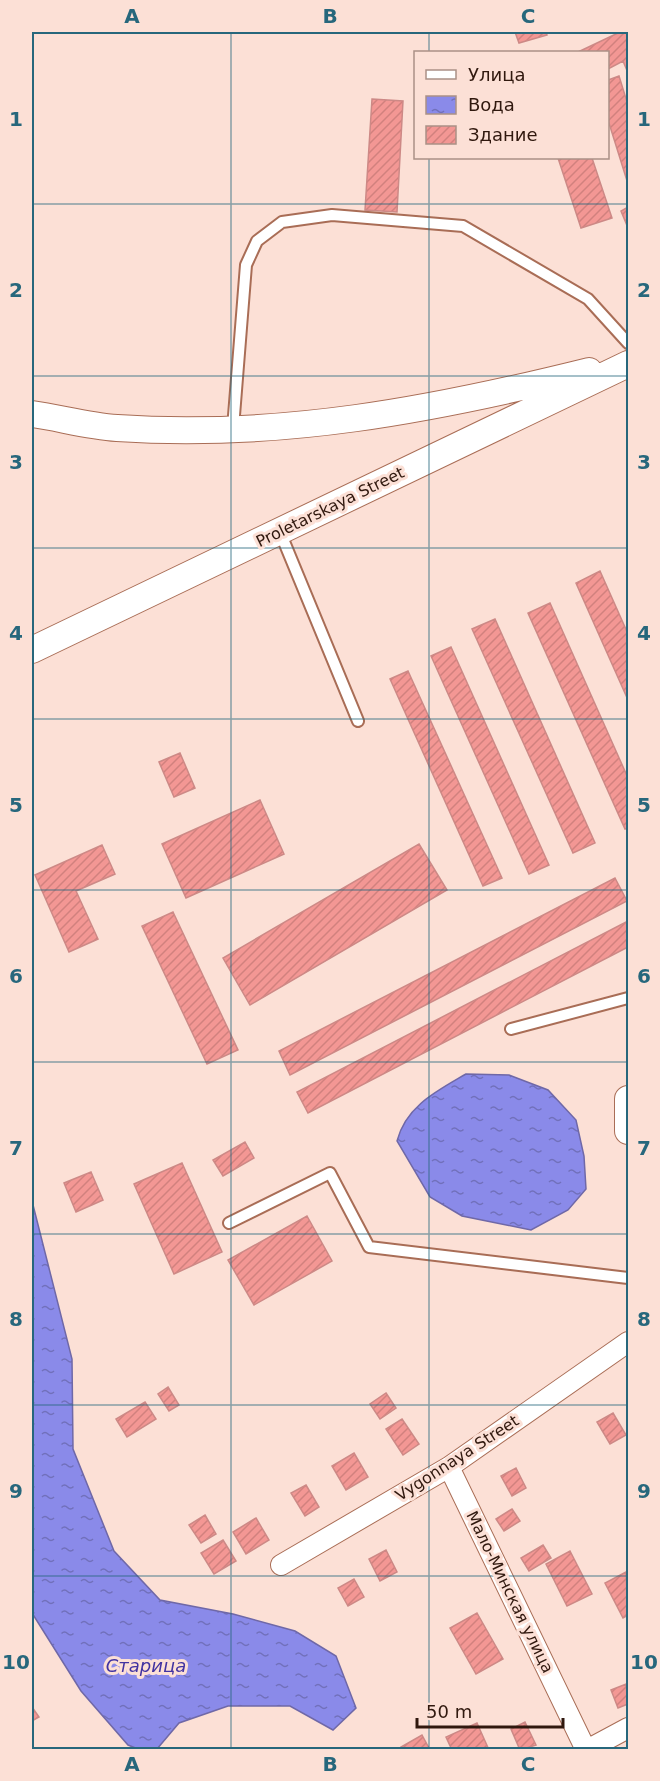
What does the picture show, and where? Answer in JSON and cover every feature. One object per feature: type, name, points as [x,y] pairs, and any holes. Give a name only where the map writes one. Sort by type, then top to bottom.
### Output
[{"type":"street","points":[[32,414],[116,428],[233,428],[363,419],[506,392],[628,363]]},
{"type":"street","name":"Proletarskaya Street","points":[[32,650],[628,363]]},
{"type":"street","points":[[628,1100],[628,1131]]},
{"type":"street","name":"Vygonnaya Street","points":[[281,1565],[448,1467],[628,1342]]},
{"type":"street","name":"Мало-Минская улица","points":[[448,1467],[587,1749]]},
{"type":"street","points":[[587,1749],[628,1728]]},
{"type":"lane","points":[[233,428],[246,265],[257,241],[282,222],[332,215],[463,226],[588,299],[628,343]]},
{"type":"lane","points":[[280,531],[358,721]]},
{"type":"lane","points":[[511,1029],[628,998]]},
{"type":"lane","points":[[229,1223],[330,1173],[369,1247],[628,1278]]},
{"type":"water","points":[[466,1074],[509,1075],[548,1090],[576,1120],[584,1156],[586,1189],[568,1210],[531,1230],[462,1216],[430,1197],[397,1141],[401,1129],[415,1109],[434,1093]]},
{"type":"water","name":"Старица","points":[[32,1201],[72,1359],[73,1449],[114,1551],[160,1600],[233,1614],[295,1631],[336,1656],[356,1708],[333,1730],[290,1706],[228,1706],[179,1723],[157,1749],[138,1749],[128,1745],[81,1691],[32,1613]]},
{"type":"building","points":[[515,32],[546,32],[547,35],[519,43]]},
{"type":"building","points":[[620,32],[628,32],[628,73],[623,61],[609,68],[609,51],[580,51]]},
{"type":"building","points":[[619,76],[628,105],[628,184],[609,123],[609,80]]},
{"type":"building","points":[[372,99],[403,101],[397,212],[365,210]]},
{"type":"building","points":[[558,159],[592,159],[612,218],[581,228]]},
{"type":"building","points":[[628,207],[628,228],[621,211]]},
{"type":"building","points":[[600,571],[628,634],[628,700],[576,583]]},
{"type":"building","points":[[550,603],[628,778],[628,828],[625,829],[528,613]]},
{"type":"building","points":[[495,619],[595,843],[573,853],[472,629]]},
{"type":"building","points":[[451,647],[549,865],[529,874],[431,656]]},
{"type":"building","points":[[408,671],[502,878],[483,886],[390,679]]},
{"type":"building","points":[[180,753],[195,788],[174,797],[159,762]]},
{"type":"building","points":[[260,800],[284,854],[186,898],[162,844]]},
{"type":"building","points":[[419,844],[447,890],[250,1005],[223,958]]},
{"type":"building","points":[[102,845],[115,874],[76,891],[98,939],[69,952],[35,875]]},
{"type":"building","points":[[615,878],[627,901],[290,1075],[279,1051]]},
{"type":"building","points":[[173,912],[238,1050],[207,1064],[142,926]]},
{"type":"building","points":[[628,921],[628,947],[308,1113],[297,1092]]},
{"type":"building","points":[[245,1142],[254,1158],[223,1176],[213,1160]]},
{"type":"building","points":[[182,1163],[222,1252],[174,1274],[134,1184]]},
{"type":"building","points":[[91,1172],[103,1200],[76,1212],[64,1183]]},
{"type":"building","points":[[307,1216],[332,1261],[254,1305],[228,1260]]},
{"type":"building","points":[[168,1387],[179,1405],[169,1411],[158,1394]]},
{"type":"building","points":[[386,1393],[396,1408],[380,1419],[370,1404]]},
{"type":"building","points":[[145,1402],[156,1419],[127,1437],[116,1419]]},
{"type":"building","points":[[613,1413],[626,1435],[610,1444],[597,1422]]},
{"type":"building","points":[[402,1419],[419,1444],[403,1455],[386,1429]]},
{"type":"building","points":[[354,1453],[368,1477],[346,1490],[332,1466]]},
{"type":"building","points":[[516,1468],[526,1488],[512,1496],[501,1476]]},
{"type":"building","points":[[306,1485],[319,1507],[305,1516],[291,1493]]},
{"type":"building","points":[[512,1509],[520,1521],[504,1531],[496,1519]]},
{"type":"building","points":[[205,1515],[216,1534],[201,1543],[189,1525]]},
{"type":"building","points":[[256,1518],[269,1540],[246,1554],[233,1532]]},
{"type":"building","points":[[223,1540],[236,1561],[214,1574],[201,1553]]},
{"type":"building","points":[[543,1545],[551,1558],[529,1571],[521,1558]]},
{"type":"building","points":[[386,1550],[397,1572],[380,1581],[369,1559]]},
{"type":"building","points":[[570,1551],[592,1594],[567,1606],[546,1564]]},
{"type":"building","points":[[626,1572],[628,1615],[623,1618],[605,1583]]},
{"type":"building","points":[[354,1579],[364,1597],[348,1606],[338,1588]]},
{"type":"building","points":[[477,1613],[503,1659],[476,1674],[450,1628]]},
{"type":"building","points":[[626,1684],[628,1704],[618,1708],[611,1690]]},
{"type":"building","points":[[32,1707],[39,1717],[32,1721]]},
{"type":"building","points":[[525,1722],[536,1745],[520,1750],[511,1729]]},
{"type":"building","points":[[477,1723],[489,1750],[452,1750],[446,1737]]},
{"type":"building","points":[[422,1735],[430,1750],[403,1750],[401,1747]]}]
